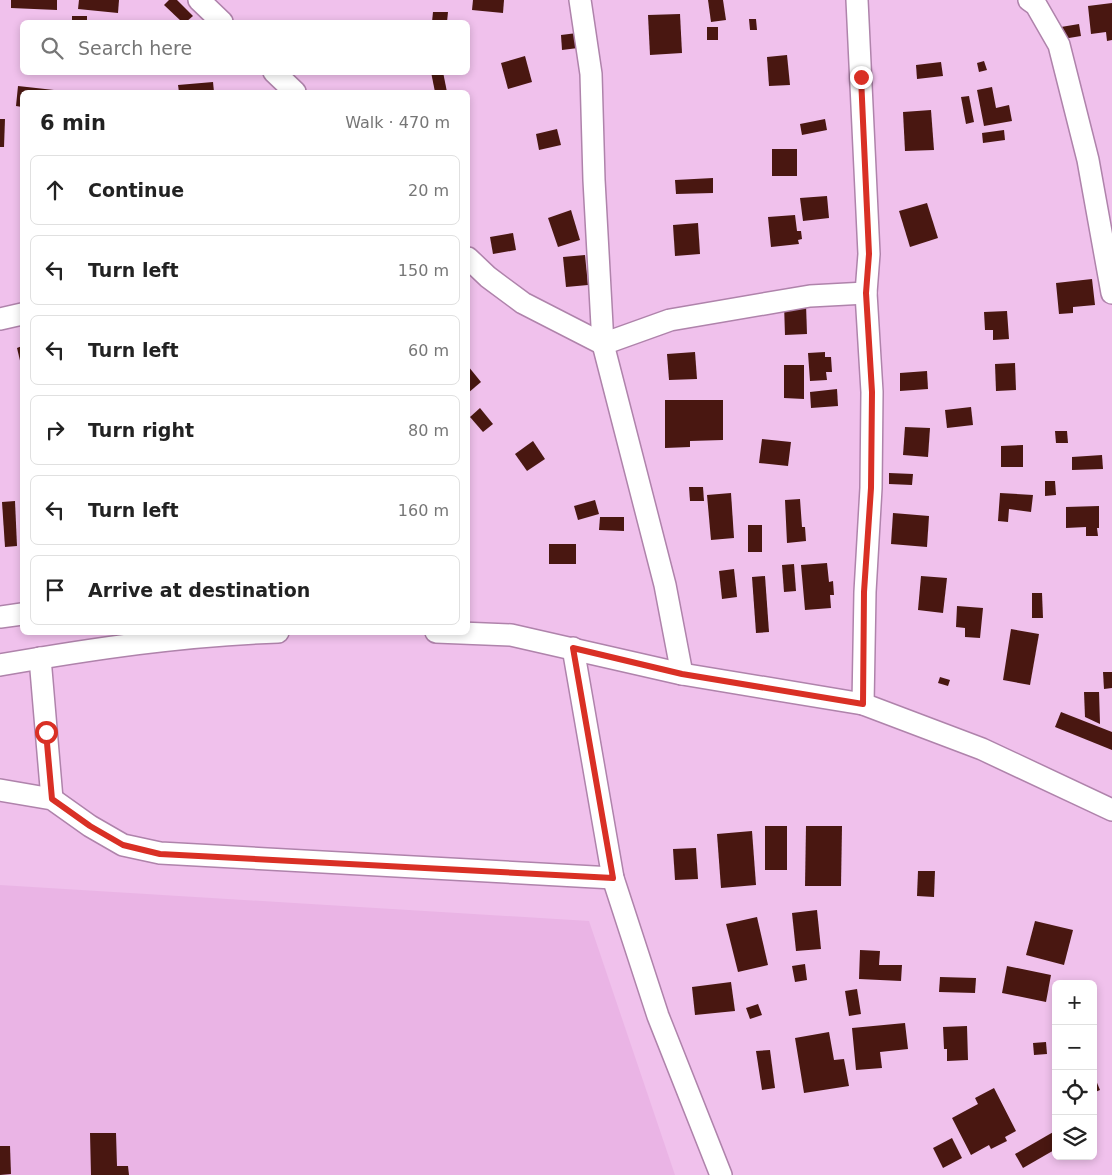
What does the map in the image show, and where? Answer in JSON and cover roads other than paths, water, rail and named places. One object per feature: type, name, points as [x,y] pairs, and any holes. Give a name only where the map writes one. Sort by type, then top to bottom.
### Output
[{"type":"street","points":[[199,0],[220,20]]},
{"type":"street","points":[[580,0],[591,74],[594,180],[603,344],[665,585],[682,674]]},
{"type":"street","points":[[856,0],[869,254],[866,293],[872,392],[871,488],[864,592],[863,704]]},
{"type":"street","points":[[1029,0],[1036,5],[1059,45],[1088,160],[1112,293]]},
{"type":"street","points":[[277,75],[293,90]]},
{"type":"street","points":[[470,260],[488,277],[523,304],[603,344],[670,320],[810,296],[866,293]]},
{"type":"street","points":[[0,319],[20,314]]},
{"type":"street","points":[[0,617],[20,614]]},
{"type":"street","points":[[470,633],[512,635],[682,674],[863,704],[982,749],[1112,810]]},
{"type":"street","points":[[0,665],[150,643],[224,635]]},
{"type":"street","points":[[573,648],[613,878],[658,1016],[721,1175]]},
{"type":"street","points":[[40,658],[52,799]]},
{"type":"street","points":[[0,790],[52,799],[90,826],[123,845],[160,854],[613,878]]}]
